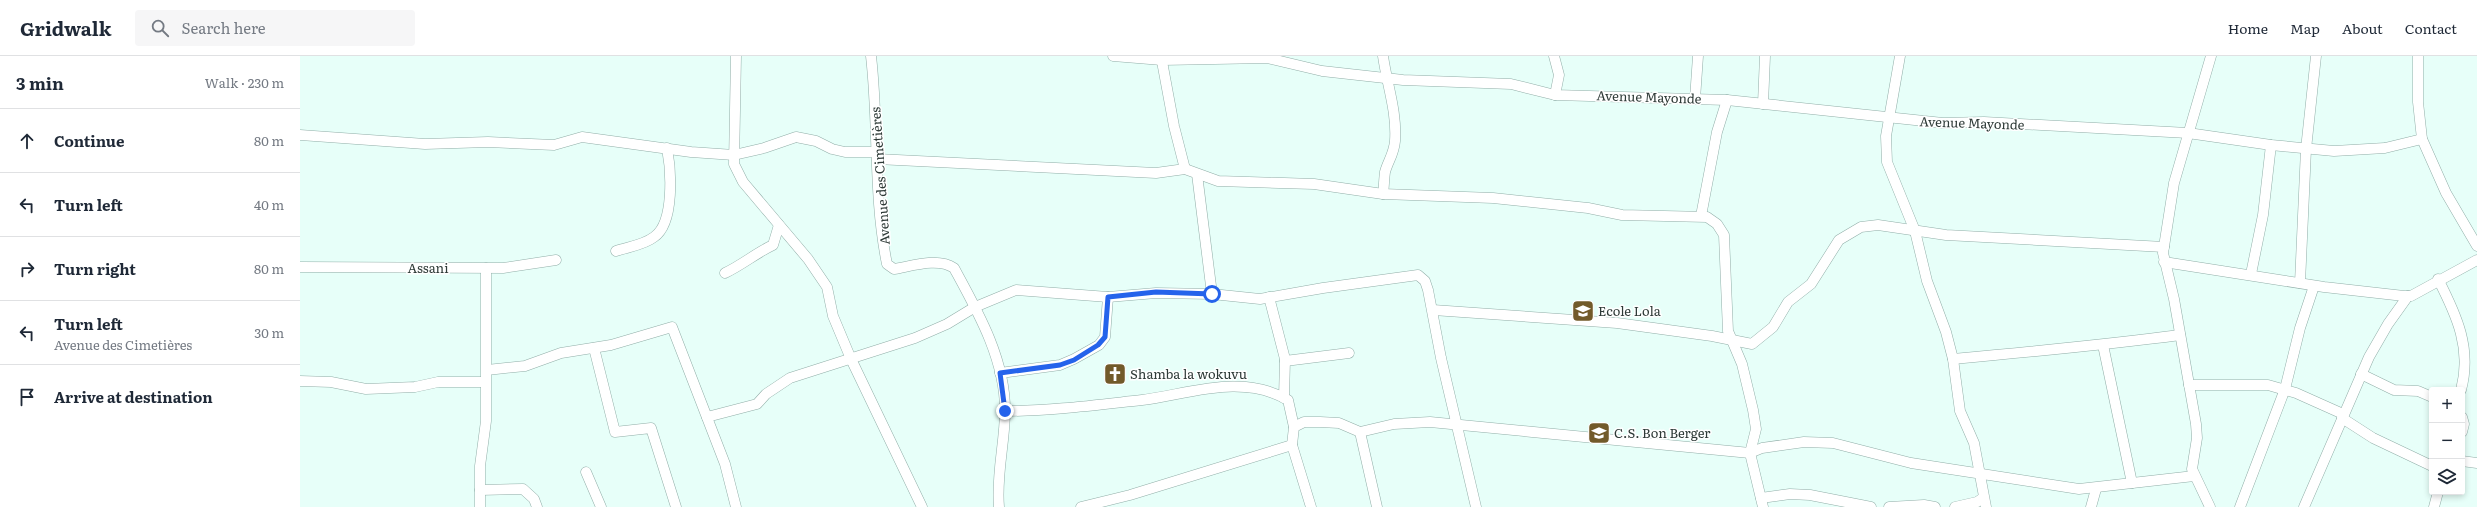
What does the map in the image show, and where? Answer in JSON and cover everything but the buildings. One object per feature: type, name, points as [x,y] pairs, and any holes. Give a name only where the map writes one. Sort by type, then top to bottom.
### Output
[{"type":"street","points":[[736,56],[734,164],[743,182],[816,269],[827,287],[833,316],[851,360],[922,507]]},
{"type":"street","name":"Avenue des Cimetières","points":[[871,56],[882,239],[888,265],[894,269],[938,262],[950,265],[954,268],[975,307],[992,345],[1000,373],[1005,411],[998,471],[999,507]]},
{"type":"street","name":"Avenue Mayonde","points":[[1113,56],[1162,58],[1267,58],[1322,71],[1386,78],[1511,84],[1555,95],[1727,100],[1943,123],[1984,122],[2188,134],[2271,146],[2306,149],[2345,151],[2385,148],[2422,139]]},
{"type":"street","points":[[1383,56],[1386,78],[1394,106],[1395,140],[1393,155],[1385,172],[1383,194]]},
{"type":"street","points":[[1554,56],[1559,75],[1555,95]]},
{"type":"street","points":[[1695,98],[1698,56]]},
{"type":"street","points":[[1763,104],[1765,56]]},
{"type":"street","points":[[1900,56],[1885,147],[1887,162],[1915,231],[1925,274],[1937,306],[1953,359],[1960,410],[1974,443],[1984,502],[1955,507]]},
{"type":"street","points":[[2210,507],[2194,476],[2193,461],[2197,438],[2174,299],[2164,262],[2164,247],[2174,183],[2211,56]]},
{"type":"street","points":[[2300,283],[2306,149],[2316,56]]},
{"type":"street","points":[[2418,56],[2418,102],[2422,139],[2446,193],[2477,246]]},
{"type":"street","points":[[1162,58],[1174,126],[1185,169]]},
{"type":"street","points":[[1701,216],[1717,132],[1727,100]]},
{"type":"street","points":[[300,135],[426,144],[488,142],[554,145],[582,137],[610,139],[629,145],[734,155],[764,148],[796,137],[816,141],[828,148],[845,152],[877,156],[1148,173],[1185,169],[1218,181],[1325,185],[1383,194],[1547,203],[1588,208],[1622,215],[1701,216],[1712,220],[1724,235],[1728,331],[1734,341],[1742,364],[1755,423],[1756,429],[1750,453],[1762,503],[1790,494],[1810,495],[1871,507]]},
{"type":"street","points":[[2251,274],[2262,221],[2271,146]]},
{"type":"street","points":[[616,251],[650,240],[661,230],[666,218],[670,195],[671,168],[667,148]]},
{"type":"street","points":[[1197,174],[1212,294]]},
{"type":"street","points":[[1433,310],[1617,323],[1712,336],[1752,344],[1764,337],[1773,327],[1788,302],[1811,284],[1839,240],[1845,234],[1868,225],[1946,235],[2164,247]]},
{"type":"street","points":[[725,273],[737,267],[754,254],[773,245],[779,226]]},
{"type":"street","name":"Assani","points":[[300,267],[486,268],[556,260]]},
{"type":"street","points":[[2304,507],[2361,374],[2388,324],[2408,296],[2477,260]]},
{"type":"street","points":[[2164,262],[2251,274],[2314,286],[2408,296]]},
{"type":"street","points":[[480,507],[480,466],[486,421],[486,268]]},
{"type":"street","points":[[707,417],[758,404],[766,394],[790,378],[851,360],[915,338],[947,324],[975,307],[1021,289],[1108,297],[1156,292],[1212,294],[1251,300],[1418,275],[1425,281],[1433,310],[1441,358],[1476,507]]},
{"type":"street","points":[[2438,279],[2453,309],[2464,346],[2466,372],[2462,387]]},
{"type":"street","points":[[2240,507],[2284,389],[2300,328],[2314,286]]},
{"type":"street","points":[[1000,373],[1060,365],[1074,360],[1098,345],[1105,337],[1108,297]]},
{"type":"street","points":[[1269,298],[1285,361],[1284,398]]},
{"type":"street","points":[[487,370],[525,366],[561,352],[594,348],[672,327],[725,464],[736,507]]},
{"type":"street","points":[[1953,359],[2038,349],[2103,345],[2180,334]]},
{"type":"street","points":[[2103,345],[2132,483]]},
{"type":"street","points":[[594,348],[615,432],[651,428],[676,507]]},
{"type":"street","points":[[1285,361],[1349,353]]},
{"type":"street","points":[[2361,374],[2394,390],[2418,391],[2429,396]]},
{"type":"street","points":[[300,381],[331,382],[366,389],[415,387],[438,382],[485,382]]},
{"type":"street","points":[[2189,385],[2268,385],[2284,389],[2343,416],[2373,438],[2429,465]]},
{"type":"street","points":[[1005,411],[1046,411],[1080,408],[1228,386],[1249,387],[1284,398],[1289,402],[1294,427],[1292,445],[1311,507]]},
{"type":"street","points":[[1294,427],[1304,422],[1339,423],[1360,432],[1394,424],[1430,422],[1458,426],[1750,453],[1762,448],[1804,442],[1833,443],[1912,463],[2059,486],[2096,489],[2132,483],[2194,476]]},
{"type":"street","points":[[1360,432],[1377,507]]},
{"type":"street","points":[[1080,507],[1130,495],[1292,445]]},
{"type":"street","points":[[2465,461],[2477,463]]},
{"type":"street","points":[[586,472],[601,507]]},
{"type":"street","points":[[480,490],[523,489],[534,499],[537,507]]},
{"type":"street","points":[[2091,507],[2096,489]]},
{"type":"street","points":[[2434,507],[2437,495]]},
{"type":"street","points":[[1889,507],[1924,505],[1935,507]]},
{"type":"place","name":"Ecole Lola","points":[[1583,311]]},
{"type":"place","name":"Shamba la wokuvu","points":[[1115,374]]},
{"type":"place","name":"C.S. Bon Berger","points":[[1599,433]]},
{"type":"route","points":[[1005,411],[1003,386],[1000,373],[1060,365],[1074,360],[1098,345],[1105,337],[1108,297],[1156,292],[1174,294],[1212,294]]}]
